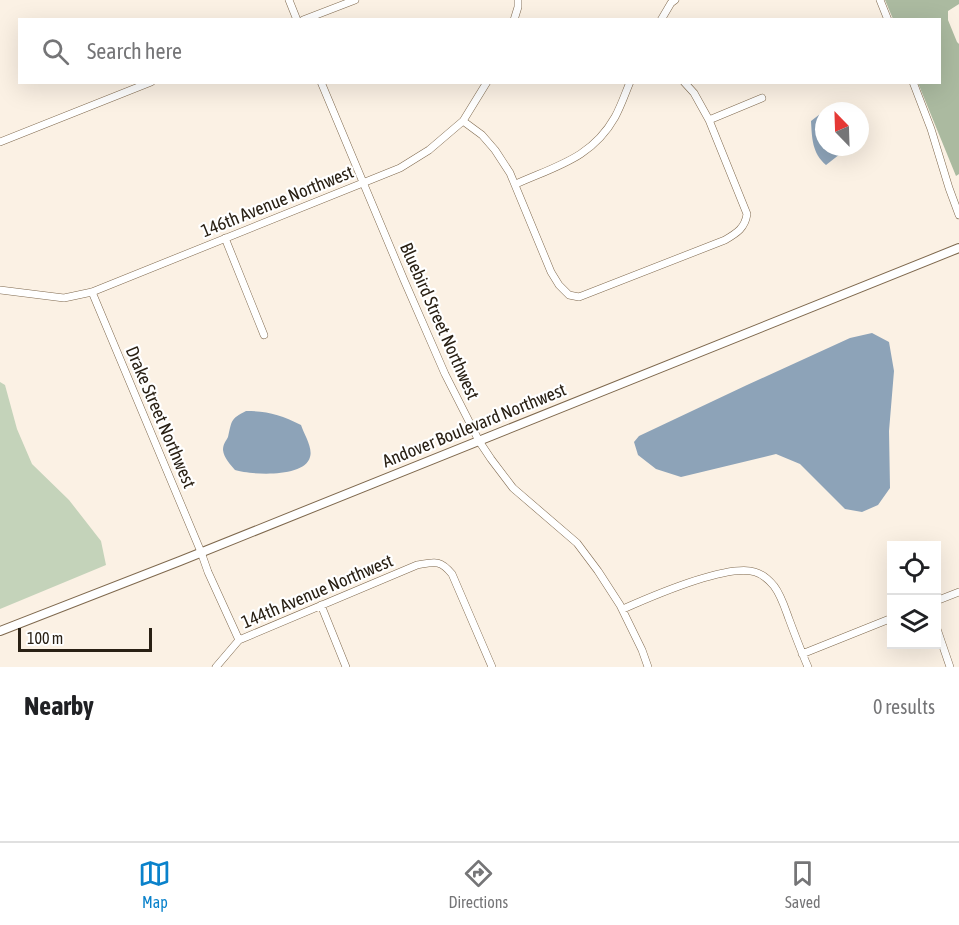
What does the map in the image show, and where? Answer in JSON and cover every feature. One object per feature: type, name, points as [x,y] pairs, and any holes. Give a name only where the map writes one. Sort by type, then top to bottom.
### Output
[{"type":"street","points":[[289,0],[296,18]]},
{"type":"street","points":[[308,18],[355,0]]},
{"type":"street","points":[[515,18],[518,0]]},
{"type":"street","points":[[662,18],[675,0]]},
{"type":"street","points":[[880,0],[887,18]]},
{"type":"street","points":[[0,142],[146,84]]},
{"type":"street","name":"Bluebird Street Northwest","points":[[322,84],[445,374],[479,441],[513,488],[577,543],[598,571],[623,609],[648,667]]},
{"type":"street","name":"146th Avenue Northwest","points":[[92,292],[400,168],[429,150],[463,121],[486,84]]},
{"type":"street","points":[[516,184],[579,157],[589,150],[615,117],[629,84]]},
{"type":"street","points":[[463,121],[482,135],[495,150],[516,184],[551,272],[569,295],[579,297],[725,240],[741,230],[746,222],[747,214],[709,120],[694,93],[686,84]]},
{"type":"street","points":[[914,84],[959,215]]},
{"type":"street","points":[[709,120],[762,98]]},
{"type":"street","points":[[225,238],[264,336]]},
{"type":"street","name":"Andover Boulevard Northwest","points":[[0,631],[959,248]]},
{"type":"street","points":[[0,290],[64,298],[92,292]]},
{"type":"street","name":"Drake Street Northwest","points":[[92,292],[238,640]]},
{"type":"street","name":"144th Avenue Northwest","points":[[216,667],[238,640],[417,565],[432,563],[441,563],[452,574],[492,667]]},
{"type":"street","points":[[623,609],[668,590],[709,577],[739,570],[755,572],[765,577],[775,587],[808,667]]},
{"type":"street","points":[[941,599],[959,592]]},
{"type":"street","points":[[321,605],[346,667]]},
{"type":"street","points":[[802,654],[887,620]]},
{"type":"street","points":[[941,641],[950,667]]},
{"type":"green space","points":[[885,0],[959,0],[959,4],[948,11],[948,20],[959,44],[959,174],[956,176],[918,84],[941,84],[941,18],[893,18]]},
{"type":"green space","points":[[0,382],[5,385],[17,429],[32,464],[69,500],[101,541],[106,565],[0,609]]},
{"type":"water","points":[[815,118],[815,150],[812,139],[811,121]]},
{"type":"water","points":[[819,156],[838,156],[826,165]]},
{"type":"water","points":[[872,333],[889,342],[894,371],[889,431],[890,488],[878,505],[862,512],[845,509],[800,464],[776,454],[681,477],[656,469],[638,455],[634,442],[639,436],[850,338]]},
{"type":"water","points":[[246,411],[274,414],[301,425],[311,453],[306,464],[298,469],[277,473],[264,474],[235,470],[226,458],[223,448],[232,421]]}]
